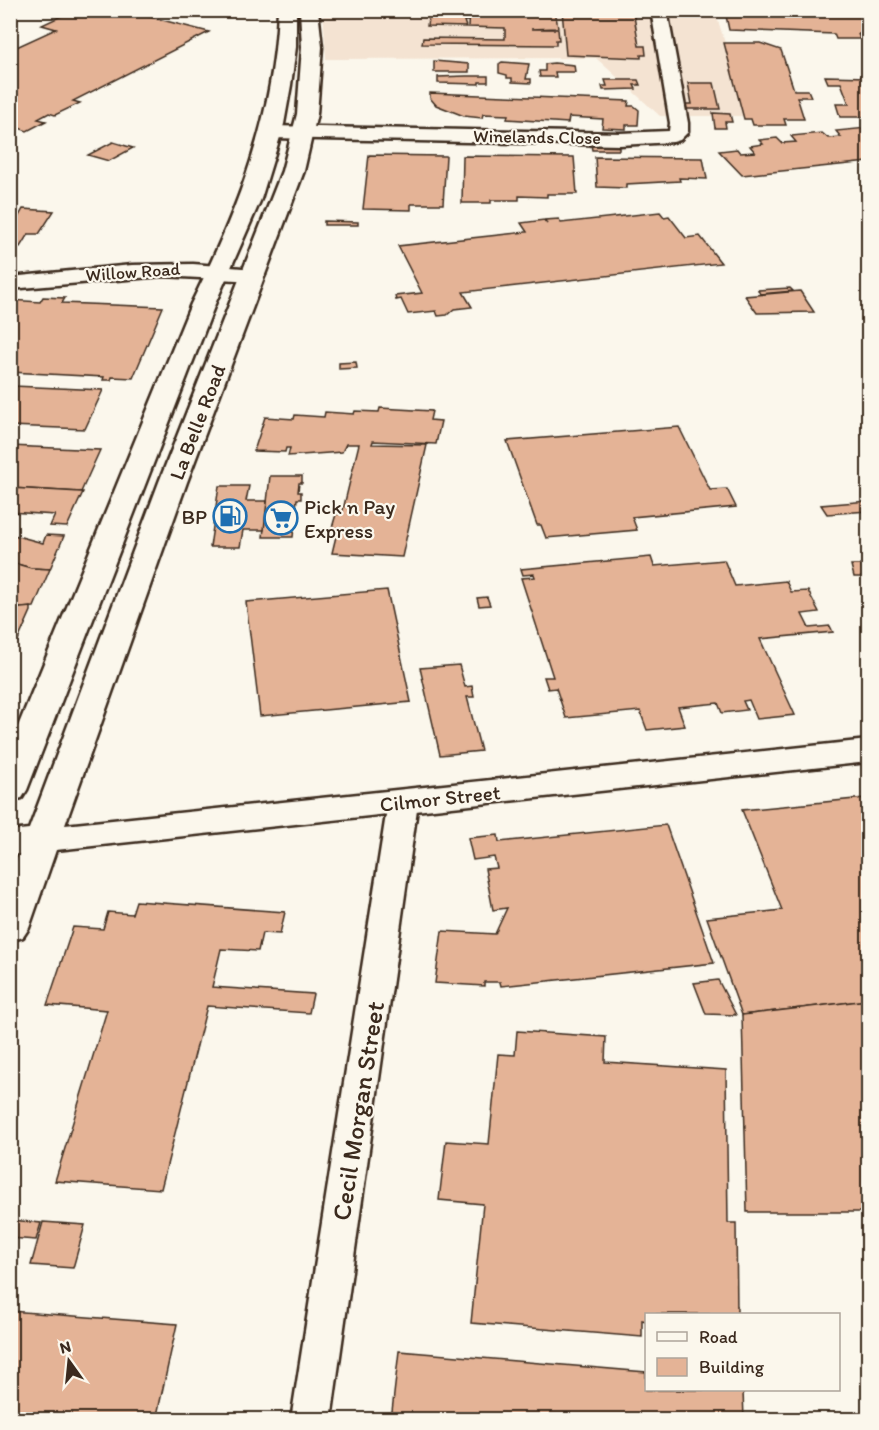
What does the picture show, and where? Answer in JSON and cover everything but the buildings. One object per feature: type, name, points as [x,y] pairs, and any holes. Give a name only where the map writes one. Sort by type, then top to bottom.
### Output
[{"type":"main road","name":"La Belle Road","points":[[10,790],[203,304],[220,270],[249,197],[270,132],[286,60],[287,10]]},
{"type":"main road","name":"La Belle Road","points":[[10,928],[27,842],[173,482],[255,275],[293,171],[307,114],[312,47],[309,10]]},
{"type":"main road","name":"Cilmor Street","points":[[27,842],[868,751]]},
{"type":"street","name":"Winelands Close","points":[[270,132],[620,139],[673,136],[679,132],[679,123],[659,10]]},
{"type":"street","name":"Willow Road","points":[[10,283],[156,269],[220,270],[255,275]]},
{"type":"street","name":"Cecil Morgan Street","points":[[311,1419],[404,802]]},
{"type":"shaded area","points":[[323,11],[715,11],[748,116],[660,116],[596,58],[326,59]]},
{"type":"place","name":"BP","points":[[230,516]]},
{"type":"place","name":"Pick n Pay Express","points":[[281,518]]}]
